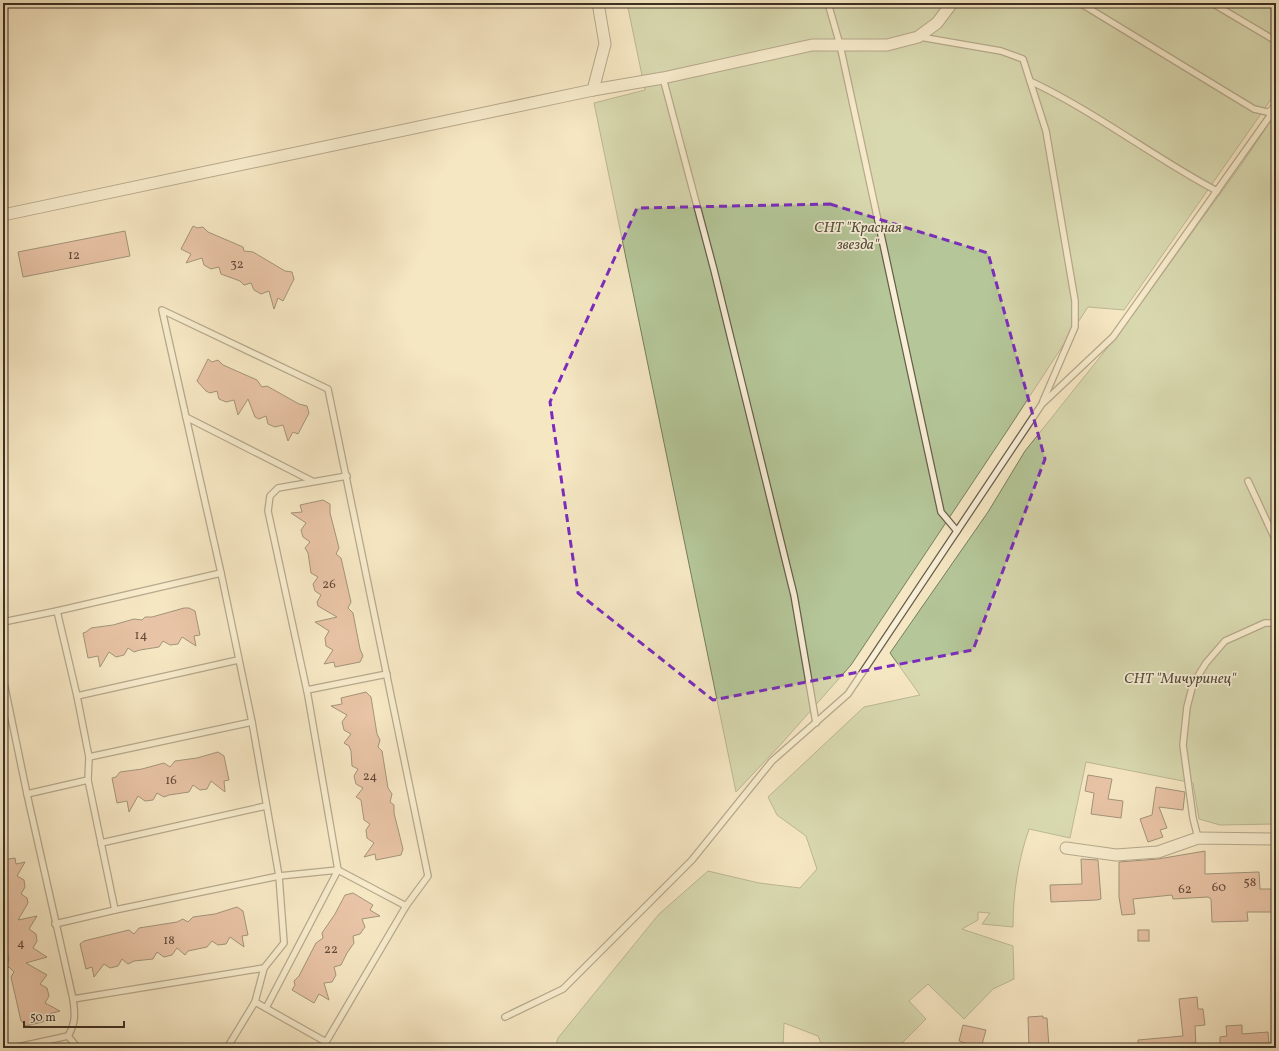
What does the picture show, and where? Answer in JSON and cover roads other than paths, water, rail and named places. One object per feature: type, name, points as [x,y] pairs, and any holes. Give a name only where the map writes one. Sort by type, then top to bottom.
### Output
[{"type":"street","points":[[593,90],[606,44],[598,3]]},
{"type":"street","points":[[3,215],[593,90],[663,78],[812,45],[888,45],[918,37],[937,23],[952,3]]},
{"type":"street","points":[[1066,848],[1116,855],[1158,852],[1198,838],[1276,839]]},
{"type":"lane","points":[[828,3],[840,45],[941,512],[957,531]]},
{"type":"lane","points":[[1042,404],[1113,336],[1274,111],[1254,108],[1080,3]]},
{"type":"lane","points":[[1212,3],[1276,42]]},
{"type":"lane","points":[[505,1017],[563,989],[692,860],[772,762],[848,694],[1042,404],[1075,327],[1075,301],[1046,131],[1023,59],[1001,50],[918,37]]},
{"type":"lane","points":[[663,78],[714,270],[794,595],[816,722]]},
{"type":"lane","points":[[1030,81],[1097,116],[1190,177],[1216,191]]},
{"type":"lane","points":[[227,1048],[255,1002],[264,968],[284,943],[279,876],[252,722],[221,574],[162,310],[328,389],[428,876],[406,906],[325,1045],[255,1002]]},
{"type":"lane","points":[[186,417],[313,482]]},
{"type":"lane","points":[[266,1008],[338,870],[307,690],[268,511],[270,496],[278,488],[347,476]]},
{"type":"lane","points":[[1248,481],[1276,541]]},
{"type":"lane","points":[[3,622],[57,612],[221,574]]},
{"type":"lane","points":[[57,612],[78,696],[89,757],[88,780],[115,910]]},
{"type":"lane","points":[[1198,838],[1192,818],[1183,745],[1187,707],[1193,684],[1206,663],[1225,641],[1265,623],[1276,623]]},
{"type":"lane","points":[[78,696],[238,660]]},
{"type":"lane","points":[[307,690],[387,674]]},
{"type":"lane","points":[[3,678],[55,924],[76,1015],[74,1027],[68,1036],[13,1048]]},
{"type":"lane","points":[[89,757],[252,722]]},
{"type":"lane","points":[[27,794],[88,780]]},
{"type":"lane","points":[[101,843],[266,806]]},
{"type":"lane","points":[[55,924],[279,876],[338,870],[406,906]]},
{"type":"lane","points":[[73,999],[264,968]]},
{"type":"lane","points":[[68,1036],[78,1048]]},
{"type":"park label","name":"СНТ \"Красная звезда\"","points":[[858,236]]},
{"type":"park label","name":"СНТ \"Мичуринец\"","points":[[1180,678]]}]
